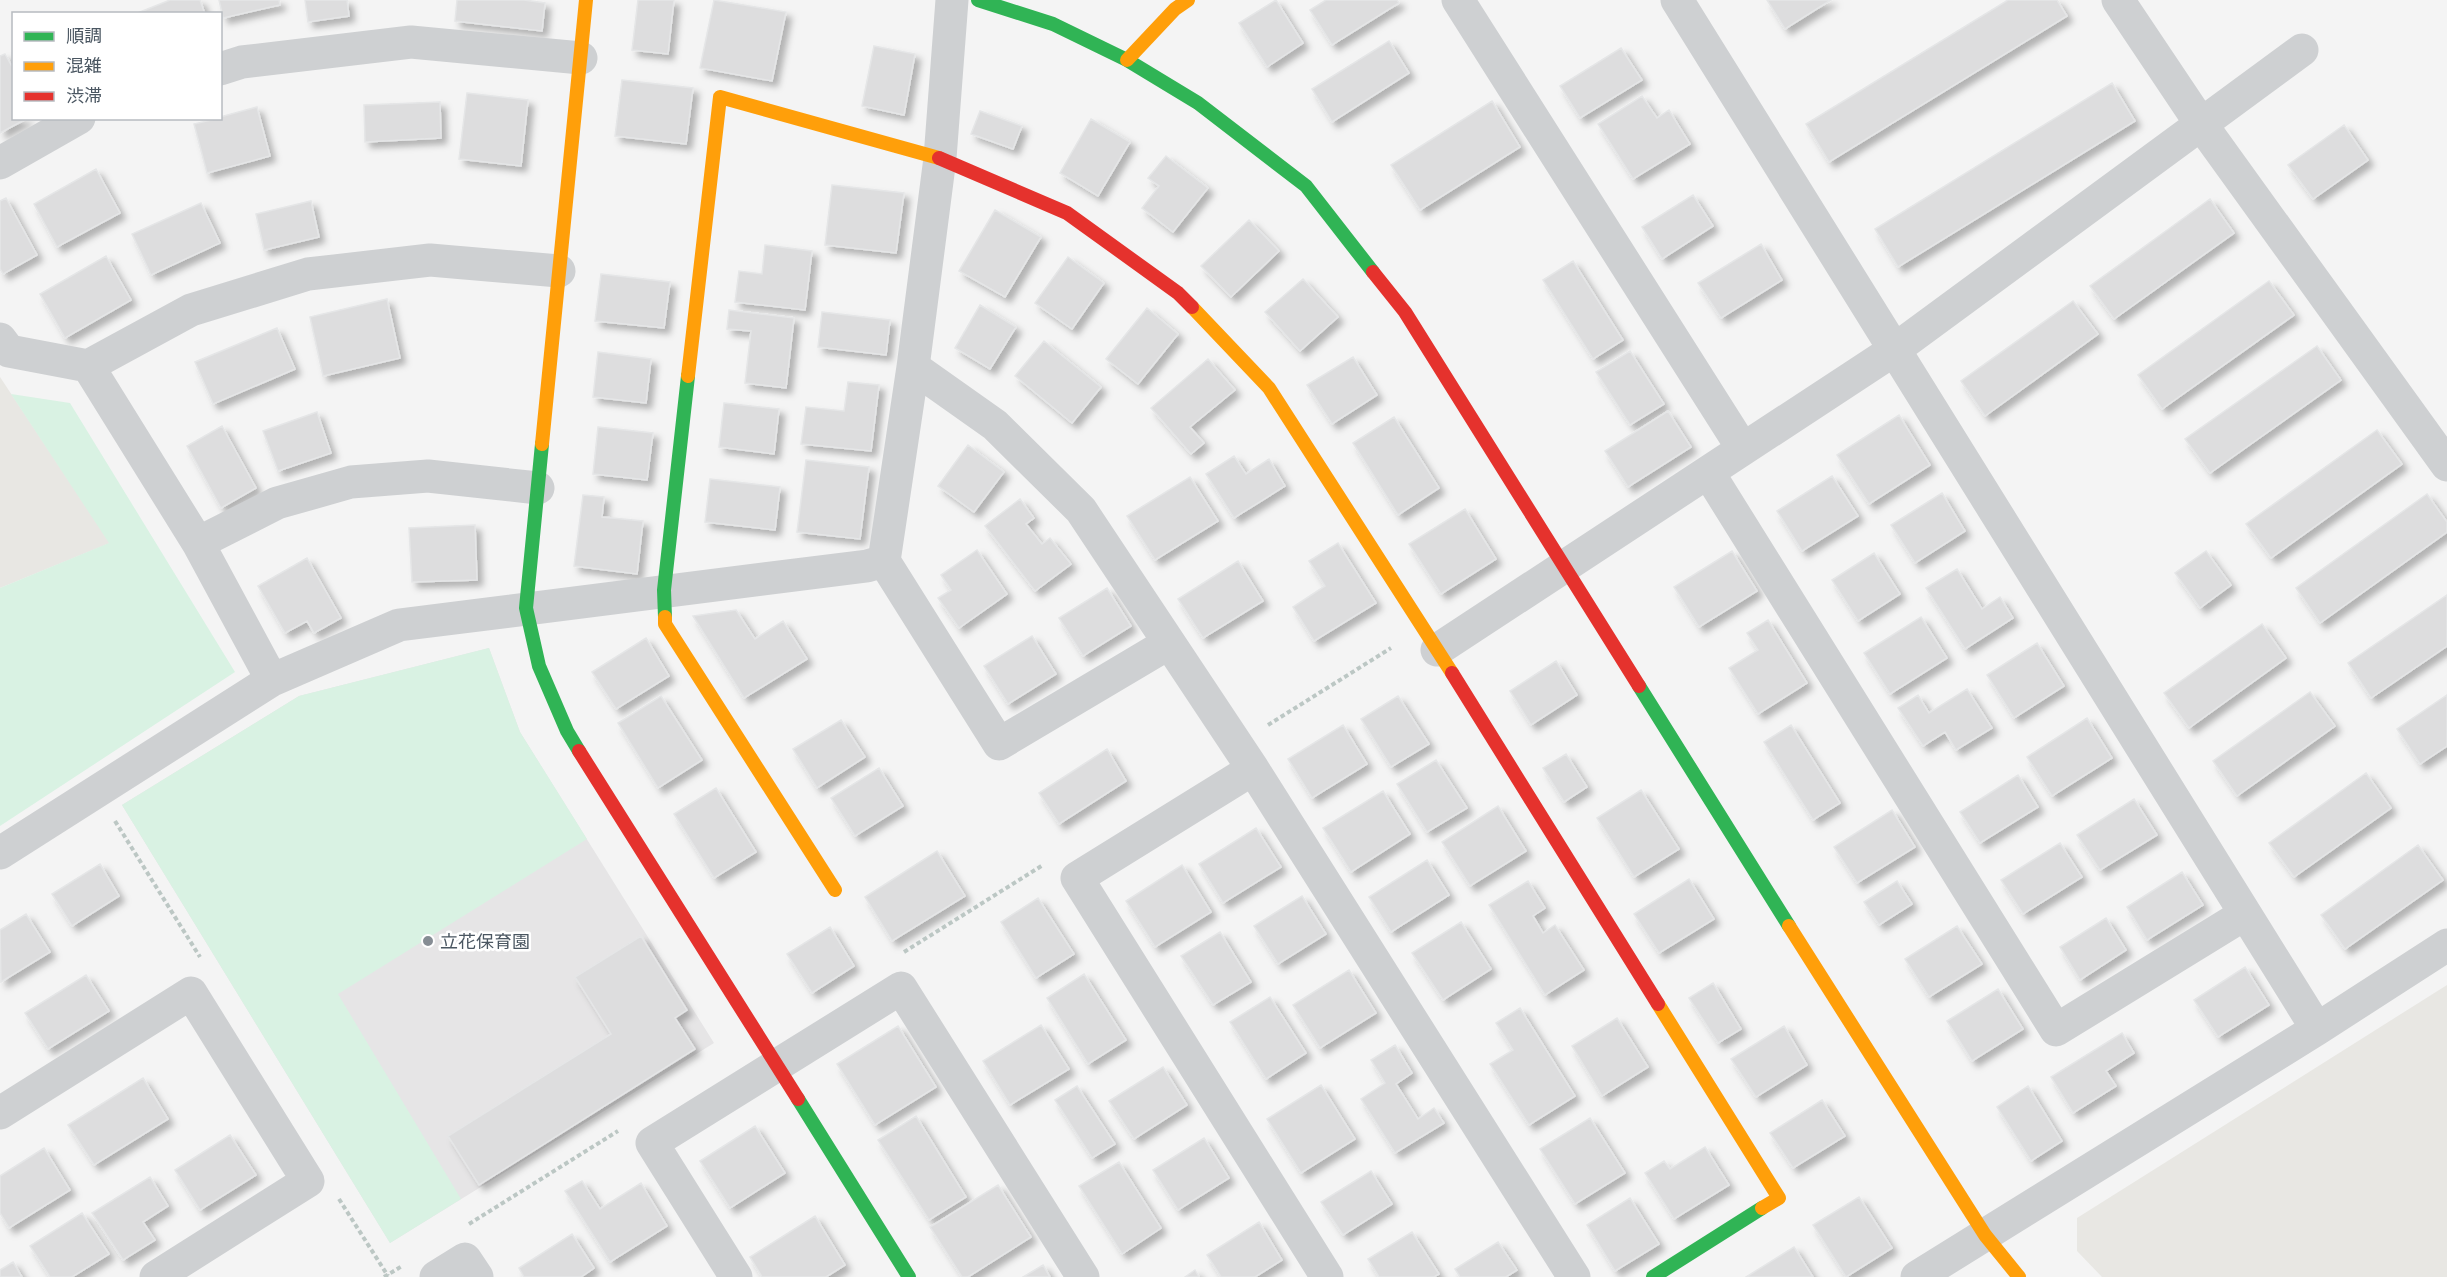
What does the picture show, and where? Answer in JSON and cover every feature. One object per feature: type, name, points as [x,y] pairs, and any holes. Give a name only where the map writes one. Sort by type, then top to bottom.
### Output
[{"type":"street","points":[[586,0],[526,608],[539,666],[567,731],[909,1277]]},
{"type":"street","points":[[952,0],[940,158],[913,367],[884,561],[999,744],[1169,642]]},
{"type":"street","points":[[978,0],[1053,24],[1127,60],[1198,103],[1306,186],[1405,312],[1904,1110],[1985,1235],[2019,1277]]},
{"type":"street","points":[[1127,60],[1175,9],[1188,0]]},
{"type":"street","points":[[1458,0],[1743,449]]},
{"type":"street","points":[[1677,0],[2317,1029]]},
{"type":"street","points":[[2118,0],[2201,124],[2447,465]]},
{"type":"street","points":[[222,68],[242,62],[411,42],[581,58]]},
{"type":"street","points":[[1437,650],[1894,350],[2302,50]]},
{"type":"street","points":[[835,890],[665,624],[664,590],[720,97],[940,158],[1067,213],[1178,293],[1269,388],[1437,650],[1779,1198],[1653,1277]]},
{"type":"street","points":[[0,164],[76,120]]},
{"type":"street","points":[[0,339],[9,351],[88,366],[191,310],[308,274],[430,260],[559,271]]},
{"type":"street","points":[[88,366],[198,543],[272,680]]},
{"type":"street","points":[[913,367],[995,425],[1081,510],[1253,769],[1574,1277]]},
{"type":"street","points":[[1708,472],[2056,1030],[2246,914]]},
{"type":"street","points":[[198,543],[277,503],[351,482],[428,476],[538,488]]},
{"type":"street","points":[[0,853],[272,680],[399,625],[867,566],[884,561]]},
{"type":"street","points":[[1253,769],[1077,878],[1327,1277]]},
{"type":"street","points":[[1917,1277],[2317,1029],[2447,945]]},
{"type":"street","points":[[736,1277],[652,1143],[901,988],[1083,1277]]},
{"type":"street","points":[[0,1113],[191,993],[308,1181],[156,1277]]},
{"type":"street","points":[[436,1277],[465,1259],[477,1277]]},
{"type":"shaded area","points":[[0,377],[110,543],[0,588]]},
{"type":"shaded area","name":"立花保育園","points":[[489,648],[520,732],[714,1043],[390,1243],[122,805],[299,696]]},
{"type":"shaded area","points":[[2447,985],[2447,1277],[2102,1277],[2077,1251],[2077,1218]]},
{"type":"green space","points":[[11,394],[70,403],[235,672],[0,826],[0,588],[109,543]]},
{"type":"green space","name":"立花保育園","points":[[489,648],[520,732],[587,839],[338,994],[461,1199],[390,1243],[122,805],[299,696]]},
{"type":"building","points":[[170,0],[200,0],[204,12],[140,12]]},
{"type":"building","points":[[219,0],[279,0],[280,5],[223,18]]},
{"type":"building","points":[[305,0],[347,0],[349,16],[308,22]]},
{"type":"building","points":[[457,0],[524,0],[545,3],[542,31],[455,21]]},
{"type":"building","points":[[638,0],[674,0],[668,54],[632,50]]},
{"type":"building","points":[[714,0],[786,12],[772,81],[700,68]]},
{"type":"building","points":[[1276,0],[1303,43],[1267,67],[1239,23]]},
{"type":"building","points":[[1326,0],[1397,0],[1399,3],[1332,45],[1310,10]]},
{"type":"building","points":[[1767,0],[1831,0],[1785,29]]},
{"type":"building","points":[[2008,0],[2057,0],[2067,16],[1829,162],[1806,124]]},
{"type":"building","points":[[1389,41],[1409,73],[1332,122],[1312,89]]},
{"type":"building","points":[[874,46],[915,54],[904,115],[862,106]]},
{"type":"building","points":[[1621,48],[1642,80],[1580,118],[1560,86]]},
{"type":"building","points":[[5,54],[12,66],[12,120],[24,120],[0,133],[0,56]]},
{"type":"building","points":[[622,80],[693,88],[686,144],[615,136]]},
{"type":"building","points":[[2112,83],[2135,121],[1898,267],[1875,229]]},
{"type":"building","points":[[467,93],[528,100],[521,166],[459,159]]},
{"type":"building","points":[[1642,96],[1657,118],[1669,110],[1690,144],[1633,179],[1598,124]]},
{"type":"building","points":[[1492,101],[1520,147],[1420,210],[1391,165]]},
{"type":"building","points":[[440,102],[441,138],[365,142],[364,105]]},
{"type":"building","points":[[257,107],[270,156],[207,173],[194,124],[222,120],[222,116]]},
{"type":"building","points":[[980,111],[1022,126],[1013,149],[971,134]]},
{"type":"building","points":[[1091,119],[1130,142],[1098,196],[1060,173]]},
{"type":"building","points":[[2344,125],[2368,160],[2313,199],[2288,165]]},
{"type":"building","points":[[1166,156],[1208,188],[1173,232],[1142,208],[1159,186],[1148,178]]},
{"type":"building","points":[[96,169],[120,213],[57,247],[34,204]]},
{"type":"building","points":[[832,185],[904,193],[896,253],[825,245]]},
{"type":"building","points":[[1693,195],[1713,226],[1662,259],[1642,227]]},
{"type":"building","points":[[6,198],[37,255],[3,274],[0,269],[0,201]]},
{"type":"building","points":[[2210,199],[2234,233],[2114,319],[2090,286]]},
{"type":"building","points":[[311,201],[319,237],[264,250],[256,214]]},
{"type":"building","points":[[201,203],[220,243],[151,275],[132,234]]},
{"type":"building","points":[[995,210],[1041,237],[1005,297],[959,271]]},
{"type":"building","points":[[1249,220],[1279,251],[1231,297],[1201,266]]},
{"type":"building","points":[[1761,244],[1782,280],[1721,318],[1698,283]]},
{"type":"building","points":[[765,245],[812,251],[805,310],[735,302],[739,271],[762,274]]},
{"type":"building","points":[[106,256],[131,300],[65,338],[40,294]]},
{"type":"building","points":[[1068,257],[1104,283],[1072,329],[1035,303]]},
{"type":"building","points":[[1573,261],[1623,340],[1593,359],[1543,280]]},
{"type":"building","points":[[601,274],[670,282],[664,328],[595,321]]},
{"type":"building","points":[[1303,279],[1338,317],[1300,351],[1265,312]]},
{"type":"building","points":[[2269,281],[2294,315],[2162,409],[2138,375]]},
{"type":"building","points":[[387,299],[400,358],[323,376],[310,317]]},
{"type":"building","points":[[2073,301],[2098,334],[1985,416],[1961,381]]},
{"type":"building","points":[[980,305],[1016,327],[990,369],[955,348]]},
{"type":"building","points":[[1147,308],[1178,334],[1138,384],[1106,359]]},
{"type":"building","points":[[729,310],[794,318],[786,388],[745,383],[751,331],[727,329]]},
{"type":"building","points":[[822,312],[890,320],[886,355],[818,347]]},
{"type":"building","points":[[277,328],[295,369],[213,404],[195,362]]},
{"type":"building","points":[[1044,341],[1101,387],[1072,423],[1015,376]]},
{"type":"building","points":[[2317,346],[2341,380],[2210,473],[2185,439]]},
{"type":"building","points":[[1630,351],[1664,404],[1630,425],[1596,372]]},
{"type":"building","points":[[598,352],[651,359],[646,403],[593,397]]},
{"type":"building","points":[[1353,357],[1377,395],[1332,424],[1307,385]]},
{"type":"building","points":[[1208,359],[1235,390],[1190,427],[1204,443],[1191,454],[1151,408]]},
{"type":"building","points":[[848,382],[879,385],[871,451],[801,444],[806,407],[844,411]]},
{"type":"building","points":[[724,403],[779,409],[774,454],[719,447]]},
{"type":"building","points":[[1668,411],[1691,447],[1628,487],[1605,451]]},
{"type":"building","points":[[317,412],[331,453],[278,471],[263,431]]},
{"type":"building","points":[[1899,415],[1930,465],[1869,504],[1837,455]]},
{"type":"building","points":[[1394,417],[1439,488],[1398,515],[1353,443]]},
{"type":"building","points":[[222,426],[256,488],[221,508],[187,446]]},
{"type":"building","points":[[598,427],[653,433],[647,480],[593,474]]},
{"type":"building","points":[[2377,430],[2402,464],[2271,558],[2246,524]]},
{"type":"building","points":[[968,445],[1004,472],[974,512],[938,486]]},
{"type":"building","points":[[1234,456],[1246,474],[1269,459],[1285,486],[1234,518],[1206,474]]},
{"type":"building","points":[[806,460],[869,467],[860,539],[797,532]]},
{"type":"building","points":[[1832,476],[1858,516],[1802,551],[1777,511]]},
{"type":"building","points":[[1190,477],[1218,521],[1155,560],[1127,516]]},
{"type":"building","points":[[710,479],[780,487],[775,530],[705,522]]},
{"type":"building","points":[[1942,493],[1965,531],[1915,563],[1891,525]]},
{"type":"building","points":[[2427,494],[2447,522],[2447,532],[2320,623],[2296,588]]},
{"type":"building","points":[[583,495],[604,497],[602,517],[643,521],[637,574],[574,566]]},
{"type":"building","points":[[1020,499],[1034,518],[1026,524],[1042,544],[1050,538],[1071,564],[1035,591],[985,526]]},
{"type":"building","points":[[1465,509],[1496,559],[1441,594],[1409,544]]},
{"type":"building","points":[[475,525],[477,580],[412,582],[409,528]]},
{"type":"building","points":[[1338,543],[1376,603],[1314,641],[1293,607],[1325,586],[1309,561]]},
{"type":"building","points":[[977,550],[1007,594],[959,628],[938,598],[951,590],[941,575]]},
{"type":"building","points":[[1732,551],[1757,591],[1699,627],[1674,587]]},
{"type":"building","points":[[2206,551],[2231,585],[2200,608],[2175,573]]},
{"type":"building","points":[[1874,553],[1900,594],[1858,621],[1832,580]]},
{"type":"building","points":[[307,558],[341,618],[314,633],[307,621],[285,633],[258,586]]},
{"type":"building","points":[[1238,561],[1263,601],[1203,638],[1178,599]]},
{"type":"building","points":[[1957,569],[1982,609],[2000,597],[2013,618],[1965,649],[1926,588]]},
{"type":"building","points":[[1107,588],[1131,626],[1083,656],[1059,618]]},
{"type":"building","points":[[2447,595],[2447,646],[2371,698],[2348,663]]},
{"type":"building","points":[[736,610],[755,639],[783,621],[807,659],[744,698],[693,616]]},
{"type":"building","points":[[1921,617],[1947,658],[1890,694],[1864,653]]},
{"type":"building","points":[[1768,620],[1807,683],[1758,714],[1729,668],[1758,650],[1747,633]]},
{"type":"building","points":[[2262,624],[2286,658],[2189,728],[2164,693]]},
{"type":"building","points":[[1032,636],[1056,674],[1008,704],[984,666]]},
{"type":"building","points":[[646,638],[669,676],[616,709],[592,672]]},
{"type":"building","points":[[2037,643],[2064,686],[2014,718],[1987,675]]},
{"type":"building","points":[[1556,661],[1577,695],[1531,725],[1510,691]]},
{"type":"building","points":[[1967,689],[1992,728],[1956,750],[1945,732],[1923,746],[1898,708],[1918,695],[1929,713]]},
{"type":"building","points":[[2310,692],[2335,726],[2237,796],[2213,761]]},
{"type":"building","points":[[2447,695],[2447,746],[2420,764],[2397,729]]},
{"type":"building","points":[[661,696],[702,760],[658,788],[618,723]]},
{"type":"building","points":[[1398,696],[1429,744],[1391,767],[1361,719]]},
{"type":"building","points":[[2087,718],[2112,758],[2052,796],[2027,757]]},
{"type":"building","points":[[841,720],[865,757],[817,788],[793,749]]},
{"type":"building","points":[[1343,725],[1367,764],[1312,798],[1288,759]]},
{"type":"building","points":[[1791,725],[1840,803],[1813,820],[1764,742]]},
{"type":"building","points":[[1107,749],[1126,781],[1059,824],[1039,793]]},
{"type":"building","points":[[1566,754],[1587,787],[1564,802],[1543,768]]},
{"type":"building","points":[[1436,760],[1467,808],[1427,832],[1397,784]]},
{"type":"building","points":[[879,768],[903,806],[855,836],[831,798]]},
{"type":"building","points":[[2366,773],[2391,808],[2294,877],[2269,843]]},
{"type":"building","points":[[2018,775],[2038,807],[1980,843],[1960,812]]},
{"type":"building","points":[[716,788],[756,852],[714,878],[674,814]]},
{"type":"building","points":[[1641,790],[1679,849],[1634,877],[1597,818]]},
{"type":"building","points":[[1383,791],[1410,834],[1351,872],[1323,828]]},
{"type":"building","points":[[2134,799],[2157,835],[2100,870],[2077,835]]},
{"type":"building","points":[[1498,806],[1526,851],[1470,886],[1442,842]]},
{"type":"building","points":[[1892,810],[1915,847],[1857,883],[1834,847]]},
{"type":"building","points":[[1256,828],[1281,867],[1223,903],[1199,864]]},
{"type":"building","points":[[2060,843],[2082,877],[2023,914],[2001,880]]},
{"type":"building","points":[[2418,845],[2443,880],[2345,949],[2321,915]]},
{"type":"building","points":[[937,851],[965,896],[892,941],[865,897]]},
{"type":"building","points":[[1427,860],[1449,895],[1391,932],[1369,897]]},
{"type":"building","points":[[100,864],[119,896],[72,926],[52,894]]},
{"type":"building","points":[[1182,865],[1211,912],[1155,947],[1126,901]]},
{"type":"building","points":[[2182,872],[2203,905],[2147,940],[2127,907]]},
{"type":"building","points":[[1689,879],[1714,919],[1659,953],[1634,914]]},
{"type":"building","points":[[1528,881],[1545,908],[1533,916],[1543,933],[1555,925],[1584,970],[1545,995],[1489,905]]},
{"type":"building","points":[[1897,881],[1912,904],[1879,925],[1864,902]]},
{"type":"building","points":[[1302,896],[1326,934],[1278,964],[1254,926]]},
{"type":"building","points":[[1038,898],[1074,954],[1036,978],[1001,922]]},
{"type":"building","points":[[26,914],[50,952],[1,982],[0,930]]},
{"type":"building","points":[[2106,918],[2126,950],[2080,980],[2060,947]]},
{"type":"building","points":[[1461,922],[1491,969],[1443,1000],[1412,953]]},
{"type":"building","points":[[1957,926],[1982,964],[1929,997],[1905,959]]},
{"type":"building","points":[[830,927],[854,966],[812,993],[787,954]]},
{"type":"building","points":[[1220,932],[1251,982],[1213,1005],[1181,956]]},
{"type":"building","points":[[641,936],[687,1010],[675,1018],[695,1049],[479,1185],[448,1136],[611,1034],[575,977]]},
{"type":"building","points":[[2245,967],[2269,1005],[2218,1037],[2194,1000]]},
{"type":"building","points":[[1349,970],[1376,1013],[1320,1048],[1293,1005]]},
{"type":"building","points":[[1084,974],[1126,1040],[1088,1064],[1047,998]]},
{"type":"building","points":[[86,975],[109,1011],[48,1049],[25,1013]]},
{"type":"building","points":[[1713,983],[1741,1029],[1718,1043],[1689,998]]},
{"type":"building","points":[[1998,989],[2023,1029],[1972,1061],[1947,1021]]},
{"type":"building","points":[[1270,997],[1306,1053],[1266,1079],[1230,1022]]},
{"type":"building","points":[[1520,1008],[1575,1096],[1529,1125],[1490,1064],[1513,1050],[1496,1023]]},
{"type":"building","points":[[1617,1018],[1648,1067],[1602,1096],[1572,1046]]},
{"type":"building","points":[[1041,1025],[1069,1069],[1010,1105],[983,1061]]},
{"type":"building","points":[[898,1026],[936,1087],[875,1125],[837,1064]]},
{"type":"building","points":[[1784,1026],[1807,1065],[1756,1097],[1731,1059]]},
{"type":"building","points":[[2122,1033],[2134,1053],[2106,1071],[2116,1086],[2073,1113],[2051,1077]]},
{"type":"building","points":[[1395,1045],[1412,1073],[1396,1084],[1418,1119],[1434,1108],[1444,1123],[1395,1153],[1361,1099],[1385,1083],[1371,1060]]},
{"type":"building","points":[[1163,1067],[1187,1105],[1134,1139],[1109,1101]]},
{"type":"building","points":[[143,1078],[168,1119],[94,1165],[68,1125]]},
{"type":"building","points":[[1321,1085],[1355,1139],[1301,1173],[1267,1119]]},
{"type":"building","points":[[1077,1086],[1115,1144],[1092,1158],[1055,1100]]},
{"type":"building","points":[[2028,1086],[2062,1141],[2031,1161],[1997,1107]]},
{"type":"building","points":[[1822,1100],[1845,1136],[1793,1168],[1770,1133]]},
{"type":"building","points":[[916,1116],[966,1197],[929,1220],[878,1140]]},
{"type":"building","points":[[1590,1118],[1625,1173],[1575,1204],[1540,1149]]},
{"type":"building","points":[[755,1126],[785,1173],[730,1208],[700,1161]]},
{"type":"building","points":[[230,1135],[256,1175],[200,1210],[175,1170]]},
{"type":"building","points":[[1204,1138],[1229,1178],[1178,1210],[1153,1170]]},
{"type":"building","points":[[1705,1147],[1729,1185],[1674,1219],[1645,1173],[1664,1161],[1670,1169]]},
{"type":"building","points":[[44,1148],[70,1190],[9,1228],[0,1213],[0,1176]]},
{"type":"building","points":[[1119,1162],[1161,1228],[1122,1254],[1079,1186]]},
{"type":"building","points":[[1371,1171],[1392,1204],[1343,1235],[1321,1202]]},
{"type":"building","points":[[150,1177],[168,1206],[143,1222],[155,1240],[123,1260],[92,1213]]},
{"type":"building","points":[[582,1181],[600,1209],[641,1183],[667,1226],[610,1262],[565,1191]]},
{"type":"building","points":[[998,1185],[1031,1237],[968,1277],[962,1277],[930,1227]]},
{"type":"building","points":[[1859,1197],[1892,1248],[1846,1277],[1813,1225]]},
{"type":"building","points":[[1630,1198],[1659,1244],[1615,1271],[1587,1225]]},
{"type":"building","points":[[82,1213],[109,1254],[72,1277],[50,1277],[30,1246]]},
{"type":"building","points":[[815,1216],[845,1265],[826,1277],[762,1277],[750,1257]]},
{"type":"building","points":[[1259,1222],[1282,1260],[1255,1277],[1221,1277],[1207,1255]]},
{"type":"building","points":[[1412,1232],[1439,1274],[1434,1277],[1379,1277],[1368,1259]]},
{"type":"building","points":[[572,1234],[594,1268],[581,1277],[524,1277],[519,1268]]},
{"type":"building","points":[[1498,1242],[1517,1270],[1506,1277],[1460,1277],[1455,1269]]},
{"type":"building","points":[[1794,1247],[1813,1277],[1746,1277]]},
{"type":"building","points":[[13,1262],[22,1277],[0,1277],[0,1270]]},
{"type":"building","points":[[1043,1265],[1050,1277],[1023,1277]]},
{"type":"building","points":[[1195,1270],[1199,1277],[1185,1277]]},
{"type":"traffic: fast","points":[[978,0],[1053,24],[1127,60],[1198,103],[1306,186],[1373,272]]},
{"type":"traffic: fast","points":[[665,617],[664,590],[688,376]]},
{"type":"traffic: fast","points":[[542,444],[526,608],[539,666],[567,731],[579,751]]},
{"type":"traffic: fast","points":[[1639,686],[1789,926]]},
{"type":"traffic: fast","points":[[798,1099],[909,1277]]},
{"type":"traffic: fast","points":[[1653,1277],[1762,1208]]},
{"type":"traffic: slow","points":[[542,444],[586,0]]},
{"type":"traffic: slow","points":[[1127,60],[1175,9],[1188,0]]},
{"type":"traffic: slow","points":[[688,376],[720,97],[939,158]]},
{"type":"traffic: slow","points":[[1192,307],[1269,388],[1452,673]]},
{"type":"traffic: slow","points":[[665,617],[665,624],[835,890]]},
{"type":"traffic: slow","points":[[1789,926],[1985,1235],[2019,1277]]},
{"type":"traffic: slow","points":[[1658,1004],[1779,1198],[1762,1208]]},
{"type":"traffic: jam","points":[[939,158],[1067,213],[1178,293],[1192,307]]},
{"type":"traffic: jam","points":[[1373,272],[1405,312],[1639,686]]},
{"type":"traffic: jam","points":[[1452,673],[1658,1004]]},
{"type":"traffic: jam","points":[[579,751],[798,1099]]},
{"type":"place","name":"立花保育園","points":[[428,941]]}]
